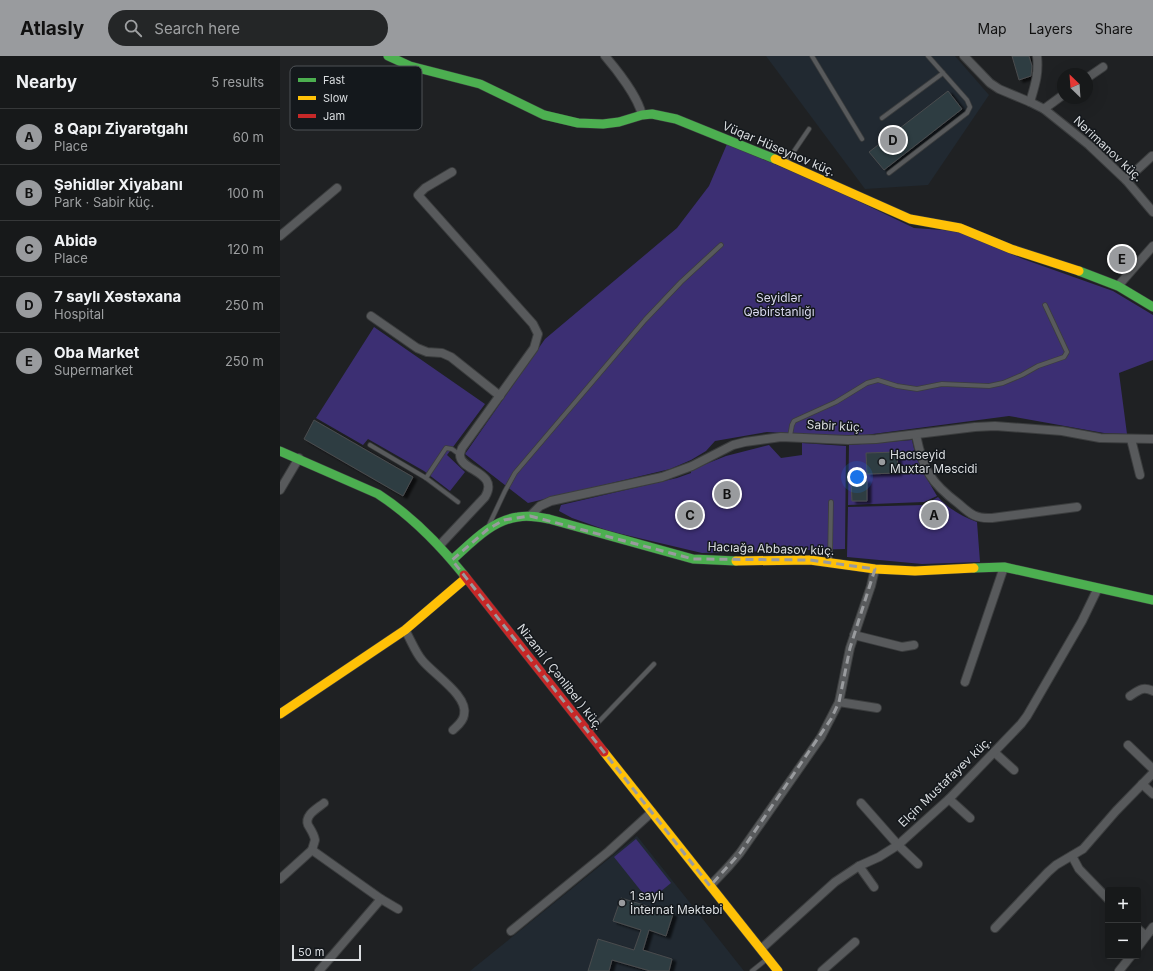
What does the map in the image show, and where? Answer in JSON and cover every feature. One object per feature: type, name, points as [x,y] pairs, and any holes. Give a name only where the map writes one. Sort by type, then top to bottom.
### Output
[{"type":"street","name":"Vüqar Hüseynov küç.","points":[[388,56],[410,66]]},
{"type":"street","points":[[605,56],[627,85],[638,103],[642,115]]},
{"type":"street","name":"Nərimanov küç.","points":[[964,56],[980,74],[999,90],[1044,109],[1089,145],[1126,180],[1153,212]]},
{"type":"street","points":[[1030,102],[1039,68],[1037,56]]},
{"type":"street","points":[[1093,74],[1104,67]]},
{"type":"street","name":"Vüqar Hüseynov küç.","points":[[422,69],[480,84],[544,115],[578,123],[603,124],[619,122],[642,115],[660,115],[676,119],[786,164],[910,219],[960,228],[1011,249],[1089,274],[1118,286],[1153,307]]},
{"type":"street","points":[[1044,109],[1057,99]]},
{"type":"street","points":[[1126,180],[1152,156]]},
{"type":"street","points":[[439,546],[488,492],[489,486],[486,479],[462,460],[460,455],[462,448],[534,348],[538,334],[533,324],[418,195],[425,188],[452,172]]},
{"type":"street","points":[[280,236],[337,188]]},
{"type":"street","points":[[1118,286],[1153,246]]},
{"type":"street","points":[[371,316],[417,348],[427,352],[442,352],[451,357],[500,396]]},
{"type":"street","name":"Sabir küç.","points":[[530,516],[540,506],[551,501],[662,477],[692,466],[733,445],[790,436],[876,440],[995,426],[1062,431],[1100,438],[1153,439]]},
{"type":"street","points":[[916,435],[922,460],[936,484],[942,491],[975,516],[992,518],[1077,507]]},
{"type":"street","points":[[1131,439],[1140,475]]},
{"type":"street","name":"Nizami ( Çənlibel ) küç.","points":[[280,450],[364,487],[389,501],[420,526],[452,560],[778,971]]},
{"type":"street","points":[[280,490],[299,458]]},
{"type":"street","name":"Hacıağa Abbasov küç.","points":[[452,560],[488,529],[504,520],[518,516],[530,516],[549,519],[693,559],[810,560],[875,569],[915,571],[1004,567],[1153,600]]},
{"type":"street","points":[[965,682],[1004,567]]},
{"type":"street","points":[[710,886],[740,853],[821,737],[839,702],[854,635],[871,586],[875,569]]},
{"type":"street","points":[[280,714],[405,630],[466,578]]},
{"type":"street","name":"Elçin Mustafayev küç.","points":[[761,949],[835,882],[859,866],[879,857],[898,845],[949,798],[1028,716],[1082,621],[1098,588]]},
{"type":"street","points":[[405,630],[421,659],[433,673],[452,689],[463,701],[465,714],[462,721],[453,730]]},
{"type":"street","points":[[854,635],[902,647],[914,645]]},
{"type":"street","points":[[1130,696],[1142,688],[1148,688],[1153,691]]},
{"type":"street","points":[[839,702],[878,708]]},
{"type":"street","points":[[1128,745],[1153,769]]},
{"type":"street","points":[[994,752],[1014,770]]},
{"type":"street","points":[[995,928],[1048,872],[1056,865],[1083,849],[1153,772]]},
{"type":"street","points":[[1142,784],[1153,794]]},
{"type":"street","points":[[949,798],[970,818]]},
{"type":"street","points":[[280,879],[312,850],[315,840],[307,823],[307,819],[324,803]]},
{"type":"street","points":[[861,803],[898,845],[918,864]]},
{"type":"street","points":[[511,930],[609,851],[652,812]]},
{"type":"street","points":[[312,850],[381,899],[398,909]]},
{"type":"street","points":[[1072,856],[1079,869],[1105,896]]},
{"type":"street","points":[[859,866],[874,887]]},
{"type":"street","points":[[319,971],[381,899]]},
{"type":"street","points":[[1141,943],[1153,927]]},
{"type":"street","points":[[1141,932],[1146,936]]},
{"type":"street","points":[[822,971],[855,942]]},
{"type":"street","points":[[1119,971],[1129,959]]},
{"type":"lane","points":[[812,56],[862,139]]},
{"type":"lane","points":[[889,173],[967,113],[970,107],[967,100],[928,56]]},
{"type":"lane","points":[[882,118],[943,73]]},
{"type":"lane","points":[[786,164],[809,129]]},
{"type":"lane","points":[[488,529],[515,473],[645,320],[681,282],[721,246]]},
{"type":"lane","points":[[790,436],[794,421],[836,402],[867,383],[878,380],[897,386],[917,389],[942,384],[989,386],[1003,383],[1038,366],[1064,357],[1067,352],[1045,305]]},
{"type":"lane","points":[[370,445],[426,478],[458,502]]},
{"type":"lane","points":[[426,478],[446,448],[452,449],[460,455]]},
{"type":"lane","points":[[830,562],[831,502]]},
{"type":"lane","points":[[589,732],[654,664]]},
{"type":"lane","points":[[752,971],[768,958]]},
{"type":"highlighted area","points":[[530,516],[693,559],[810,560],[875,569],[850,648],[839,702],[831,719],[740,853],[710,886],[452,560],[488,529],[504,520]]},
{"type":"shaded area","points":[[766,56],[955,56],[989,95],[928,185],[865,189]]},
{"type":"shaded area","name":"1 saylı İnternat Məktəbi","points":[[637,836],[744,971],[470,971]]},
{"type":"green space","name":"Seyidlər Qəbirstanlığı","points":[[727,144],[827,186],[914,228],[957,231],[1023,259],[1113,291],[1153,315],[1153,360],[1119,373],[1127,434],[1104,433],[1009,416],[850,437],[767,432],[715,441],[706,451],[691,460],[670,469],[528,503],[465,454],[545,339],[677,228],[709,186]]},
{"type":"green space","points":[[374,327],[485,404],[447,455],[465,472],[450,491],[424,471],[368,439],[363,445],[316,418]]},
{"type":"green space","points":[[912,440],[919,462],[937,496],[924,502],[848,505],[849,445]]},
{"type":"green space","points":[[802,443],[846,446],[845,549],[702,553],[609,531],[572,518],[559,511],[561,505],[677,478],[691,473],[691,470],[726,456],[769,445],[781,458],[802,455]]},
{"type":"green space","points":[[938,497],[956,512],[977,522],[980,562],[922,564],[847,557],[848,507],[924,505]]},
{"type":"green space","points":[[636,839],[671,883],[649,901],[614,857]]},
{"type":"building","points":[[1012,56],[1029,56],[1032,66],[1031,76],[1019,80]]},
{"type":"building","points":[[948,91],[962,109],[884,170],[869,152]]},
{"type":"building","points":[[314,420],[413,477],[403,496],[304,439]]},
{"type":"building","points":[[897,452],[898,473],[867,474],[866,453]]},
{"type":"building","points":[[867,480],[867,501],[852,501],[851,481]]},
{"type":"building","points":[[621,898],[673,914],[666,936],[649,930],[643,950],[672,959],[669,971],[650,971],[612,960],[609,971],[588,971],[598,939],[634,950],[641,930],[613,921]]},
{"type":"traffic: fast","points":[[388,56],[410,66]]},
{"type":"traffic: fast","points":[[422,69],[480,84],[544,115],[578,123],[603,124],[619,122],[642,115],[652,114],[676,119],[775,159]]},
{"type":"traffic: fast","points":[[1079,271],[1118,286],[1153,307]]},
{"type":"traffic: fast","points":[[280,451],[378,494],[414,521],[445,552],[464,575]]},
{"type":"traffic: fast","points":[[452,560],[482,533],[491,527],[508,519],[526,516],[549,519],[693,559],[736,561]]},
{"type":"traffic: fast","points":[[974,568],[1004,567],[1153,600]]},
{"type":"traffic: slow","points":[[775,159],[910,219],[960,228],[1011,249],[1079,271]]},
{"type":"traffic: slow","points":[[736,561],[810,560],[875,569],[915,571],[974,568]]},
{"type":"traffic: slow","points":[[280,714],[405,630],[466,578]]},
{"type":"traffic: slow","points":[[604,752],[778,971]]},
{"type":"traffic: jam","points":[[464,575],[604,752]]},
{"type":"place","name":"7 saylı Xəstəxana","points":[[893,140]]},
{"type":"place","name":"Oba Market","points":[[1122,259]]},
{"type":"place","name":"Hacıseyid Muxtar Məscidi","points":[[882,462]]},
{"type":"place","name":"Şəhidlər Xiyabanı","points":[[727,494]]},
{"type":"place","name":"Abidə","points":[[690,515]]},
{"type":"place","name":"8 Qapı Ziyarətgahı","points":[[934,515]]},
{"type":"place","name":"1 saylı İnternat Məktəbi","points":[[622,903]]}]
